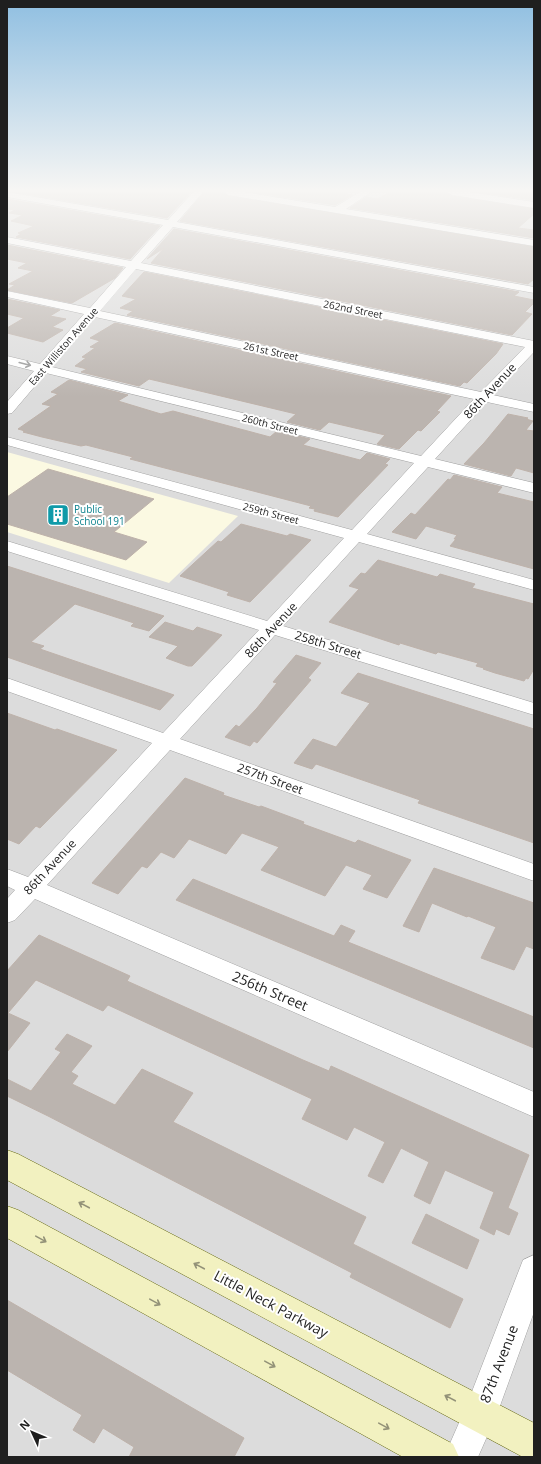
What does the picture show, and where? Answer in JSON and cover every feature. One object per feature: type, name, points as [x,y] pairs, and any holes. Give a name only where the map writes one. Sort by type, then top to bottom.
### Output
[{"type":"main road","name":"Little Neck Parkway","points":[[7,1164],[534,1443]]},
{"type":"main road","points":[[7,1221],[440,1457]]},
{"type":"street","name":"262nd Street","points":[[109,260],[534,345]]},
{"type":"street","name":"East Williston Avenue","points":[[7,410],[137,260]]},
{"type":"street","points":[[372,260],[534,290]]},
{"type":"street","name":"261st Street","points":[[7,294],[534,408]]},
{"type":"street","name":"86th Avenue","points":[[7,914],[534,345]]},
{"type":"street","name":"260th Street","points":[[7,360],[534,488]]},
{"type":"street","name":"259th Street","points":[[7,441],[534,585]]},
{"type":"street","name":"258th Street","points":[[7,546],[534,709]]},
{"type":"street","name":"257th Street","points":[[7,684],[534,873]]},
{"type":"street","name":"256th Street","points":[[7,877],[534,1105]]},
{"type":"street","name":"87th Avenue","points":[[461,1457],[480,1414],[534,1270]]},
{"type":"shaded area","points":[[7,260],[534,260],[534,1457],[7,1457]]},
{"type":"shaded area","points":[[7,452],[238,516],[169,583],[7,532]]},
{"type":"building","points":[[14,260],[84,260],[123,268],[115,278],[72,303],[7,290],[15,285],[9,284],[33,271],[18,268],[27,263]]},
{"type":"building","points":[[153,260],[346,260],[519,292],[514,296],[534,300],[534,303],[525,312],[532,314],[512,335],[151,263]]},
{"type":"building","points":[[397,260],[534,260],[534,279],[528,284]]},
{"type":"building","points":[[144,272],[503,344],[496,354],[467,383],[464,382],[460,386],[127,315],[133,311],[120,308],[136,299],[122,296]]},
{"type":"building","points":[[7,299],[60,310],[50,316],[66,319],[52,327],[63,330],[43,342],[7,333],[7,328],[24,318],[7,314]]},
{"type":"building","points":[[115,323],[451,396],[437,411],[440,412],[421,431],[418,430],[399,449],[377,444],[385,435],[329,422],[320,430],[287,422],[296,414],[149,379],[139,386],[81,372],[87,369],[75,366],[86,358],[82,357],[95,348],[90,347],[100,341],[90,338]]},
{"type":"building","points":[[69,380],[128,395],[118,401],[161,414],[173,411],[270,437],[277,431],[310,439],[303,445],[360,460],[367,453],[390,459],[385,464],[388,465],[338,517],[314,511],[315,509],[309,508],[311,506],[130,459],[133,457],[86,445],[81,446],[42,437],[23,432],[25,431],[18,429],[51,406],[42,404],[58,394],[51,392]]},
{"type":"building","points":[[508,414],[528,418],[526,419],[533,421],[526,430],[534,431],[534,473],[516,468],[511,476],[464,464],[484,443]]},
{"type":"building","name":"Public School 191","points":[[48,469],[154,499],[114,532],[147,542],[126,560],[7,524],[7,497]]},
{"type":"building","points":[[454,475],[502,487],[497,493],[534,502],[534,569],[450,546],[456,539],[454,539],[457,535],[426,526],[416,539],[392,532],[411,513],[415,515],[448,479],[450,480]]},
{"type":"building","points":[[241,524],[287,536],[290,534],[311,540],[250,602],[227,595],[229,592],[180,576],[218,541],[221,542]]},
{"type":"building","points":[[378,560],[437,577],[440,574],[475,584],[472,588],[534,604],[534,669],[528,679],[526,678],[524,681],[495,673],[476,666],[478,663],[438,652],[436,654],[400,643],[399,645],[329,622],[359,589],[349,586],[361,573],[365,574]]},
{"type":"building","points":[[7,566],[164,616],[149,631],[131,626],[134,623],[75,604],[31,642],[44,646],[40,649],[174,695],[160,710],[7,657]]},
{"type":"building","points":[[165,622],[193,631],[197,627],[222,635],[192,666],[188,666],[166,658],[178,646],[149,637]]},
{"type":"building","points":[[296,655],[321,663],[308,678],[311,680],[257,743],[254,741],[250,746],[225,737],[236,725],[239,727],[257,708],[277,683],[273,682]]},
{"type":"building","points":[[358,673],[534,729],[534,843],[418,803],[420,800],[316,764],[312,769],[294,763],[313,739],[336,747],[370,703],[341,693]]},
{"type":"building","points":[[7,713],[117,750],[40,828],[36,826],[19,844],[7,839]]},
{"type":"building","points":[[185,778],[224,793],[223,795],[259,807],[261,806],[304,822],[303,824],[355,843],[358,840],[411,860],[387,898],[363,889],[372,875],[346,865],[325,896],[261,870],[279,847],[242,833],[226,854],[189,839],[174,858],[161,852],[147,868],[142,866],[118,894],[92,883]]},
{"type":"building","points":[[434,868],[534,903],[534,949],[526,946],[514,970],[481,958],[496,927],[432,903],[419,932],[403,926]]},
{"type":"building","points":[[193,879],[334,936],[341,925],[355,931],[348,942],[534,1017],[534,1048],[176,900]]},
{"type":"building","points":[[39,935],[130,976],[127,981],[329,1071],[331,1066],[529,1155],[508,1208],[518,1213],[509,1235],[496,1229],[494,1235],[480,1228],[494,1192],[445,1170],[430,1204],[414,1196],[429,1162],[401,1148],[383,1183],[368,1176],[385,1142],[354,1127],[347,1140],[302,1119],[312,1099],[108,1005],[103,1011],[36,980],[8,1013],[30,1023],[7,1052],[7,971]]},
{"type":"building","points":[[67,1034],[92,1046],[71,1072],[78,1076],[72,1084],[115,1105],[142,1069],[193,1093],[173,1122],[366,1217],[353,1244],[463,1299],[450,1328],[350,1277],[352,1273],[7,1096],[7,1079],[31,1091],[61,1052],[55,1049]]},
{"type":"building","points":[[426,1214],[479,1240],[467,1269],[412,1243]]},
{"type":"building","points":[[7,1300],[244,1438],[234,1457],[129,1457],[134,1447],[103,1428],[94,1443],[73,1430],[82,1415],[7,1370]]},
{"type":"place","name":"Public School 191","points":[[58,515]]}]
